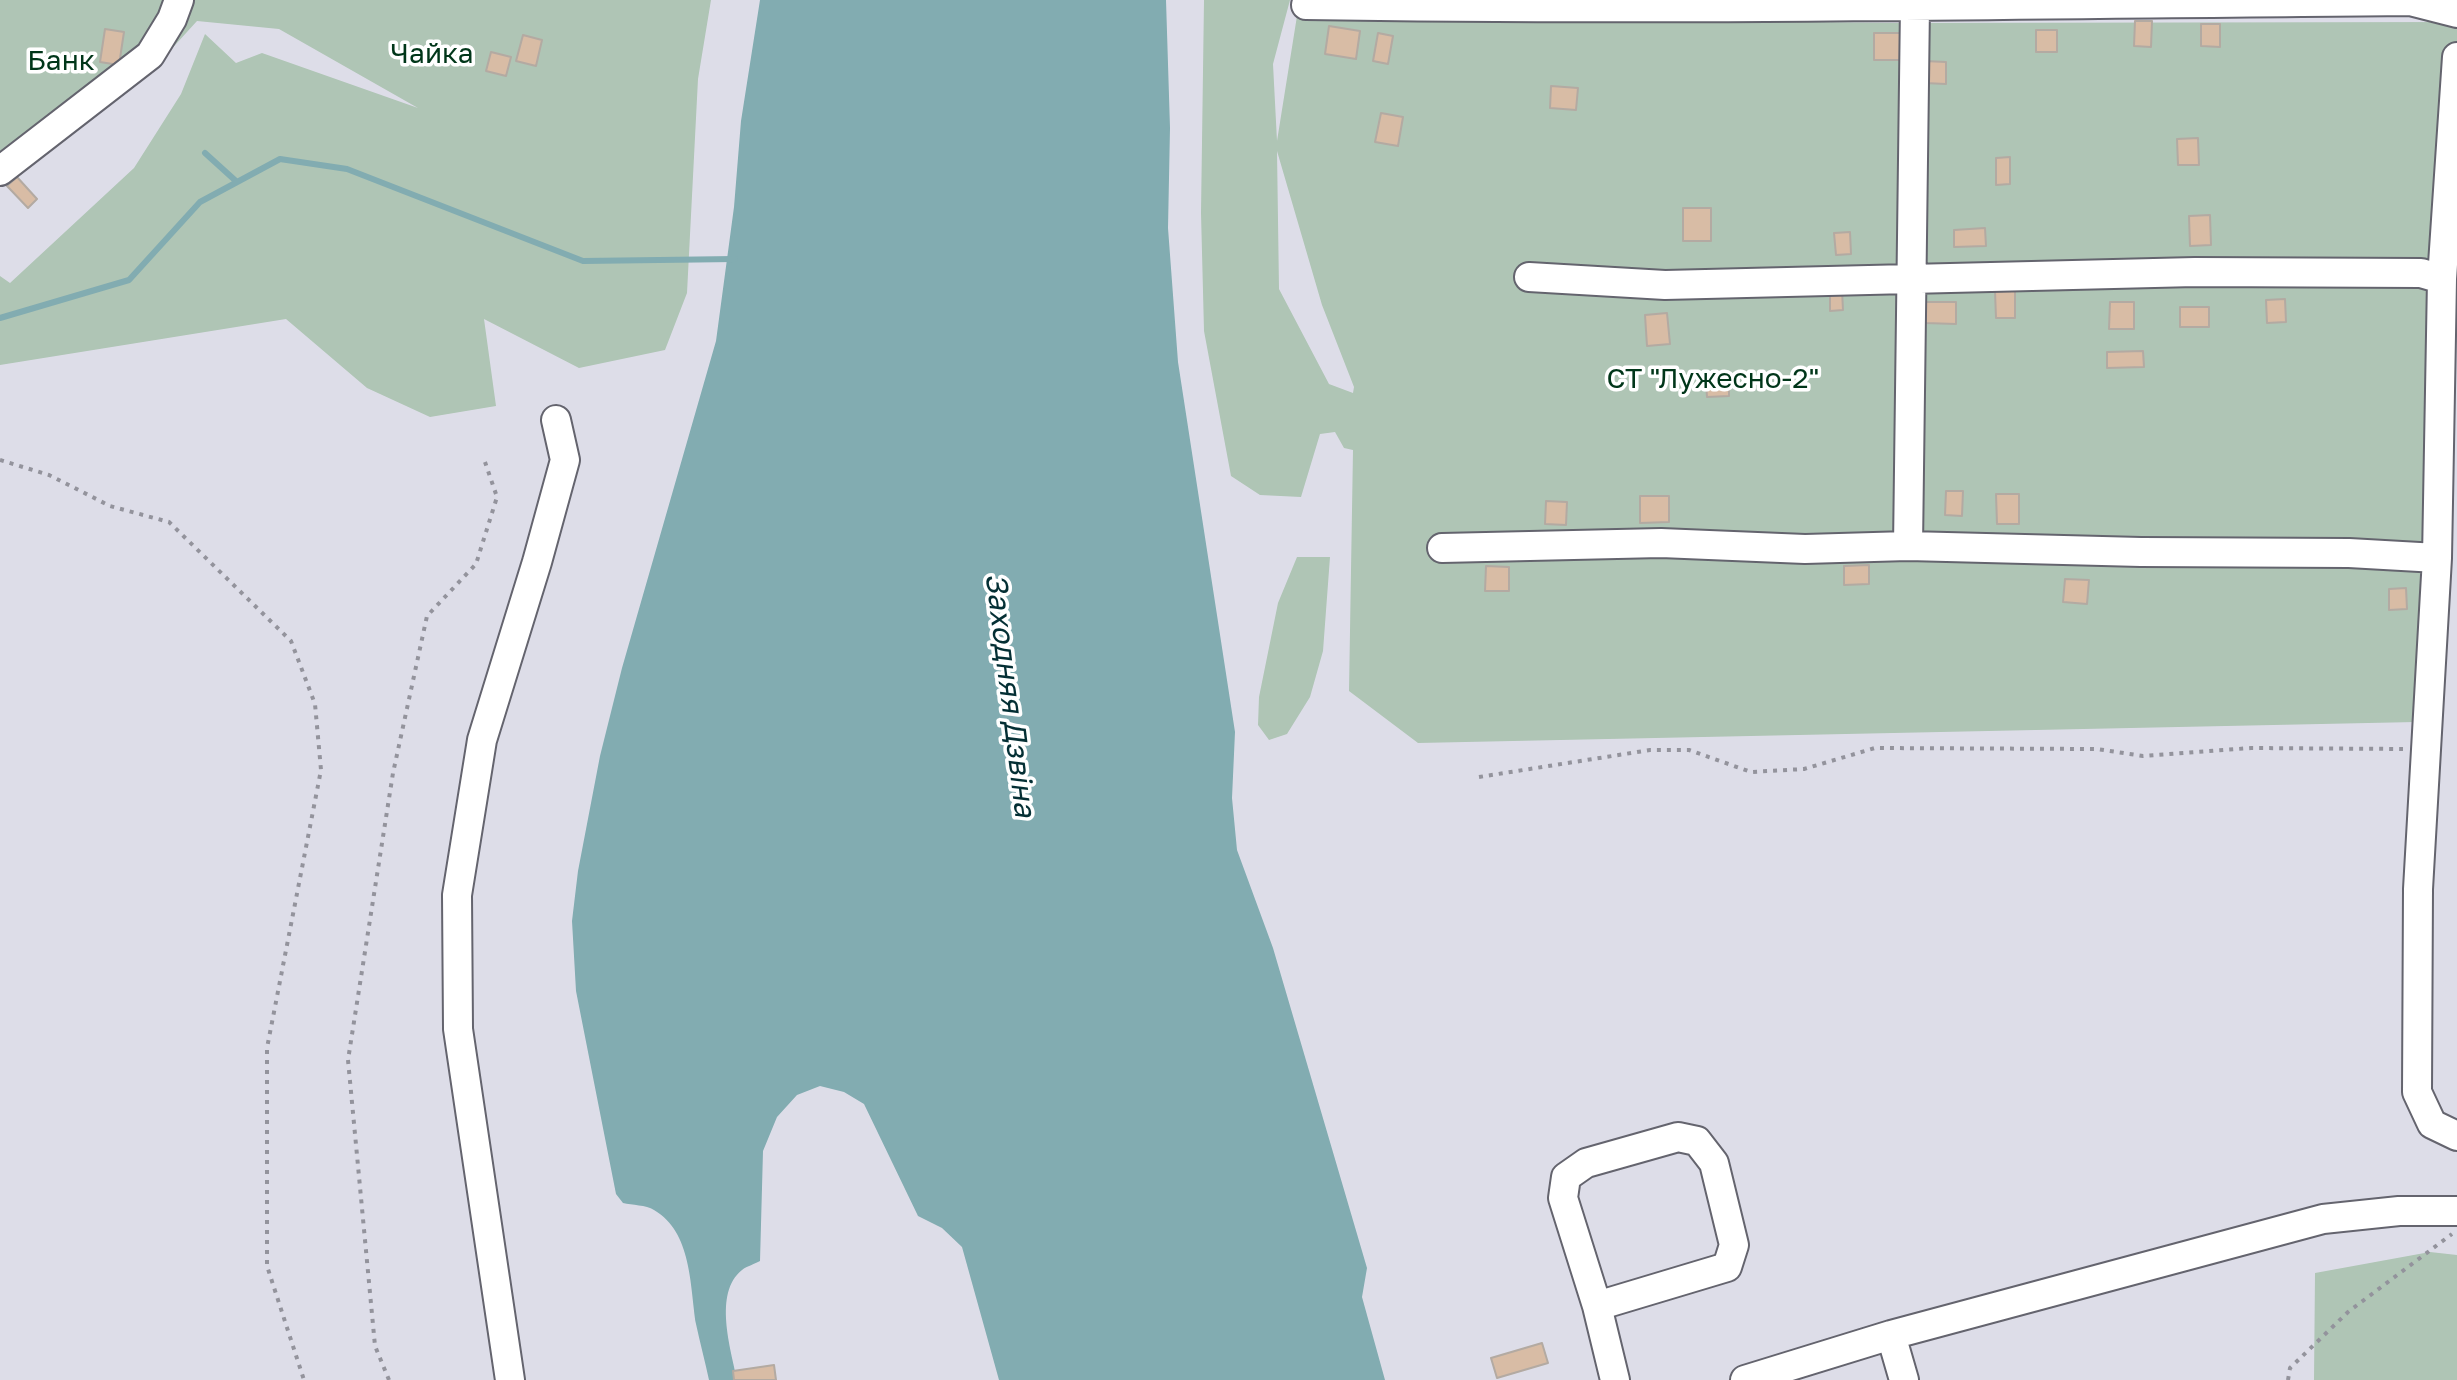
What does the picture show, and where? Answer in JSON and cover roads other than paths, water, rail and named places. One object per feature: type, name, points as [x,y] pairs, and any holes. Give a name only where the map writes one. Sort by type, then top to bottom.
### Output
[{"type":"street","points":[[0,171],[150,55],[172,19],[179,0]]},
{"type":"street","points":[[1306,5],[2410,1],[2457,13]]},
{"type":"street","points":[[1908,546],[1915,5]]},
{"type":"street","points":[[2457,57],[2442,279],[2437,558],[2418,889],[2417,1092],[2432,1124],[2457,1136]]},
{"type":"street","points":[[1529,277],[1665,285],[2210,272],[2421,273],[2442,279]]},
{"type":"street","points":[[510,1380],[458,1029],[457,895],[482,740],[565,460],[556,420]]},
{"type":"street","points":[[1442,548],[1661,543],[1805,549],[1908,546],[2349,553],[2437,558]]},
{"type":"street","points":[[1597,1306],[1727,1267],[1734,1245],[1714,1163],[1697,1141],[1678,1137],[1586,1163],[1566,1177],[1563,1198],[1597,1306],[1615,1380]]},
{"type":"street","points":[[1753,1379],[1891,1335],[2323,1219],[2399,1211],[2457,1211]]},
{"type":"street","points":[[1891,1335],[1904,1380]]},
{"type":"water","name":"Заходняя Дзвіна","points":[[760,0],[1166,0],[1170,128],[1168,228],[1178,362],[1235,732],[1232,798],[1237,850],[1273,948],[1367,1268],[1362,1297],[1385,1380],[999,1380],[962,1247],[942,1228],[918,1216],[864,1104],[844,1092],[820,1086],[797,1095],[777,1117],[763,1151],[760,1261],[742,1270],[733,1280],[726,1307],[728,1338],[737,1380],[709,1380],[696,1324],[687,1261],[676,1232],[654,1210],[623,1203],[616,1194],[576,991],[572,921],[578,871],[600,756],[622,668],[716,341],[734,207],[741,121]]},
{"type":"waterway","points":[[205,153],[237,182]]},
{"type":"waterway","points":[[0,318],[129,280],[200,202],[280,159],[347,169],[583,261],[735,259]]},
{"type":"park label","name":"Чайка","points":[[432,54]]},
{"type":"park label","name":"Банк","points":[[61,61]]},
{"type":"park label","name":"СТ \"Лужесно-2\"","points":[[1713,379]]}]
